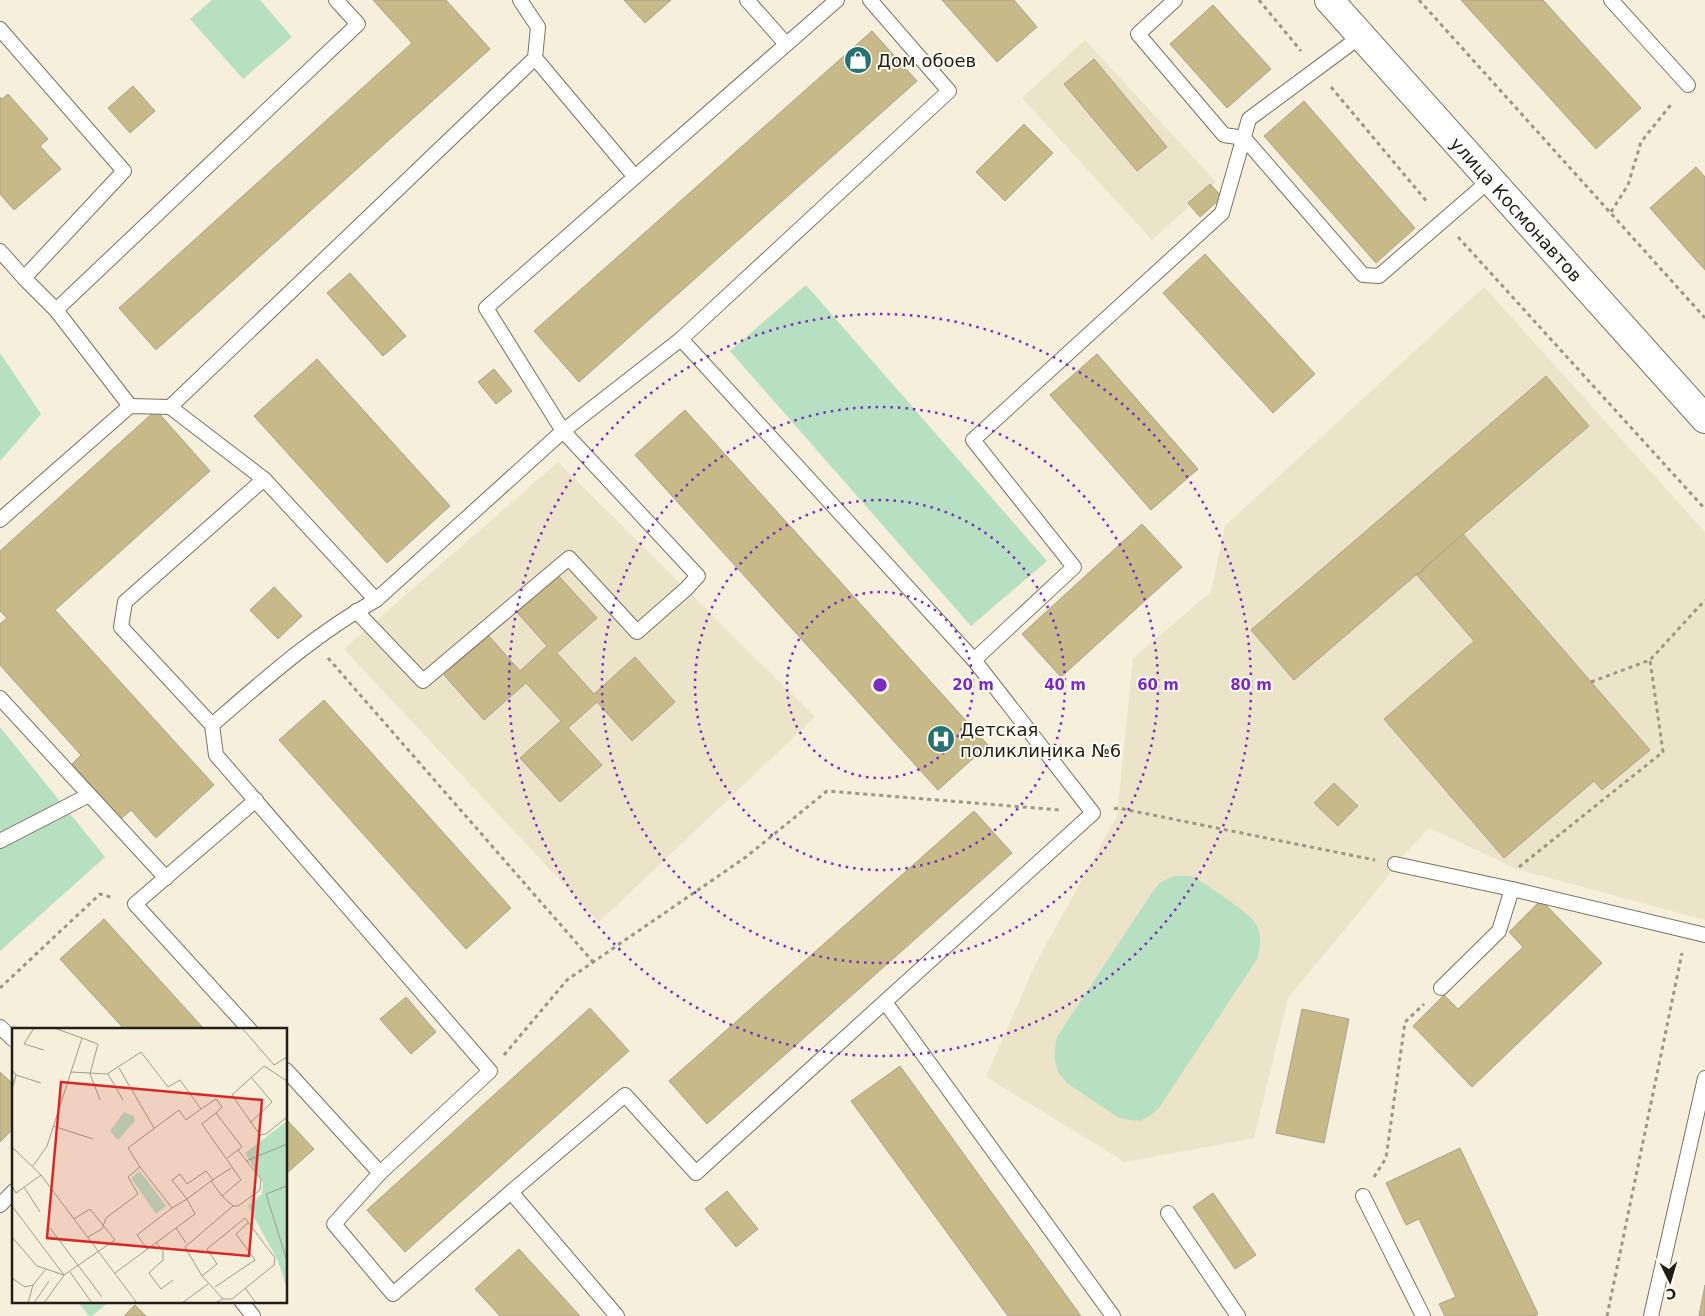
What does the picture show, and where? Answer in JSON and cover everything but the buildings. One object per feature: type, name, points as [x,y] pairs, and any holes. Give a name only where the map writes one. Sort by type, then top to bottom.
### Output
[{"type":"street","name":"улица Космонавтов","points":[[1329,0],[1705,419]]},
{"type":"lane","points":[[56,310],[358,24],[336,0]]},
{"type":"lane","points":[[170,407],[535,58],[538,27],[520,0]]},
{"type":"lane","points":[[747,0],[786,44]]},
{"type":"lane","points":[[356,611],[424,681],[569,558],[637,632],[698,576],[564,431],[486,308],[836,0]]},
{"type":"lane","points":[[212,724],[313,640],[376,600],[564,431],[681,339],[949,91],[870,0]]},
{"type":"lane","points":[[1175,0],[1138,34],[1224,135],[1244,138],[1363,275],[1379,276],[1490,180]]},
{"type":"lane","points":[[1611,0],[1688,85]]},
{"type":"lane","points":[[0,29],[124,171],[24,278]]},
{"type":"lane","points":[[974,660],[1074,567],[973,440],[1222,213],[1249,119],[1361,36]]},
{"type":"lane","points":[[535,58],[635,177]]},
{"type":"lane","points":[[0,252],[56,310],[130,406]]},
{"type":"lane","points":[[264,478],[125,602],[121,627],[212,724],[216,755],[490,1071],[380,1173],[334,1224],[393,1294],[624,1095],[696,1173],[1093,813],[974,660],[681,339]]},
{"type":"lane","points":[[0,520],[130,406],[170,407],[264,478],[376,600]]},
{"type":"lane","points":[[0,698],[166,878]]},
{"type":"lane","points":[[0,841],[89,795]]},
{"type":"lane","points":[[248,1028],[134,904],[256,800]]},
{"type":"lane","points":[[1395,864],[1512,889],[1705,935]]},
{"type":"lane","points":[[1441,988],[1500,931],[1512,889]]},
{"type":"lane","points":[[885,1002],[1113,1316]]},
{"type":"lane","points":[[0,1027],[12,1038]]},
{"type":"lane","points":[[288,1072],[380,1173]]},
{"type":"lane","points":[[1651,1316],[1705,1078]]},
{"type":"lane","points":[[511,1192],[617,1316]]},
{"type":"lane","points":[[0,1205],[12,1193]]},
{"type":"lane","points":[[1363,1196],[1423,1316]]},
{"type":"lane","points":[[1168,1213],[1238,1316]]},
{"type":"lane","points":[[243,1304],[252,1316]]},
{"type":"path","points":[[1259,0],[1443,220],[1705,509]]},
{"type":"path","points":[[1419,0],[1705,318]]},
{"type":"path","points":[[1610,213],[1628,185],[1640,142],[1688,85]]},
{"type":"path","points":[[1591,682],[1650,660],[1705,600]]},
{"type":"path","points":[[313,640],[594,962]]},
{"type":"path","points":[[1517,869],[1663,752],[1650,660]]},
{"type":"path","points":[[490,1071],[567,980],[746,857],[827,791],[1093,813]]},
{"type":"path","points":[[1118,808],[1395,864]]},
{"type":"path","points":[[0,988],[100,894],[134,904]]},
{"type":"path","points":[[1607,1316],[1687,931]]},
{"type":"path","points":[[1363,1196],[1386,1158],[1405,1022],[1441,988]]},
{"type":"shaded area","points":[[1085,40],[1216,182],[1152,240],[1022,98]]},
{"type":"shaded area","points":[[1484,287],[1705,532],[1705,920],[1517,869],[1429,828],[1395,864],[1387,878],[1288,998],[1254,1138],[1125,1162],[986,1077],[1035,965],[1117,816],[1133,658],[1211,592],[1225,526]]},
{"type":"shaded area","points":[[558,462],[815,717],[599,922],[344,649]]},
{"type":"green space","points":[[212,0],[260,0],[292,37],[243,79],[190,19]]},
{"type":"green space","points":[[806,285],[1047,561],[971,626],[730,351]]},
{"type":"green space","points":[[0,353],[41,414],[0,461]]},
{"type":"green space","points":[[0,727],[105,857],[0,951]]},
{"type":"green space","points":[[1173,876],[1193,877],[1225,897],[1250,917],[1257,925],[1260,934],[1257,959],[1159,1108],[1140,1121],[1119,1118],[1067,1083],[1058,1072],[1055,1061],[1057,1037],[1153,891],[1161,882]]},
{"type":"green space","points":[[80,1304],[107,1304],[92,1316],[89,1316]]},
{"type":"place","name":"Дом обоев","points":[[858,60]]},
{"type":"place","name":"Детская поликлиника №6","points":[[941,739]]}]
